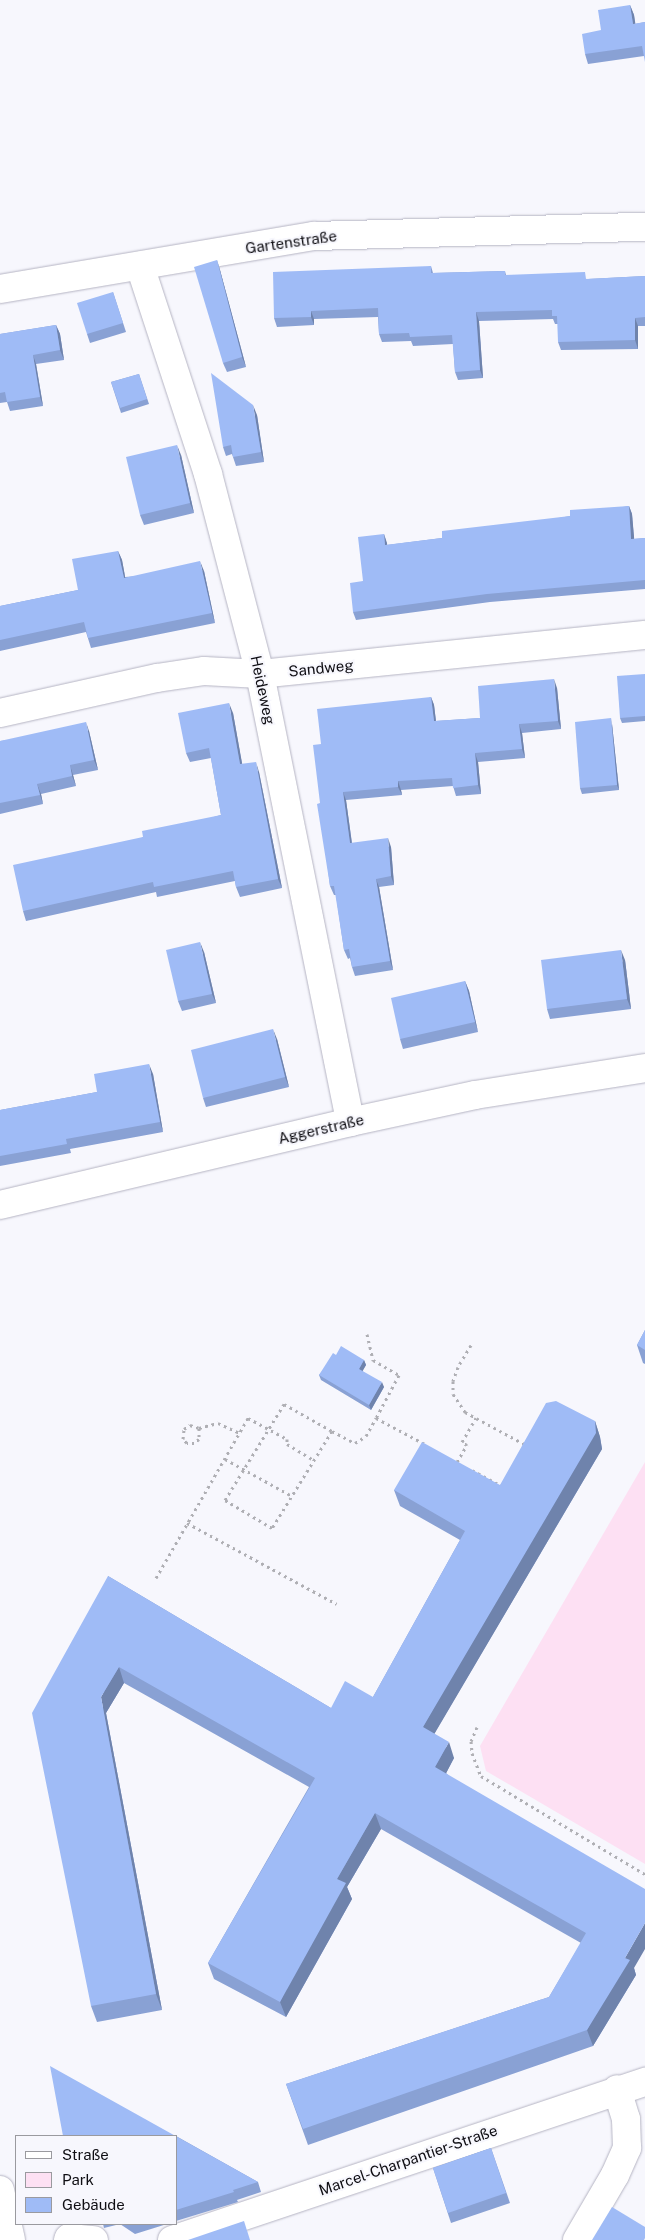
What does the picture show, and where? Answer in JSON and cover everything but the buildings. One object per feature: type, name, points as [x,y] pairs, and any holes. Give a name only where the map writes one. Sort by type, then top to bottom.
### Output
[{"type":"street","name":"Gartenstraße","points":[[0,290],[314,236],[645,227]]},
{"type":"street","name":"Heideweg","points":[[140,266],[208,474],[260,674],[350,1122]]},
{"type":"street","name":"Sandweg","points":[[0,713],[157,678],[204,671],[260,674],[645,635]]},
{"type":"street","name":"Aggerstraße","points":[[0,1205],[350,1122],[475,1095],[645,1068]]},
{"type":"street","name":"Marcel-Charpantier-Straße","points":[[172,2240],[617,2089],[645,2082]]},
{"type":"street","points":[[577,2240],[615,2175],[627,2148],[626,2119],[617,2089]]},
{"type":"street","points":[[0,2190],[10,2240]]},
{"type":"street","points":[[68,2240],[69,2238],[94,2240]]},
{"type":"path","points":[[332,1431],[272,1528],[225,1500],[284,1404],[355,1443],[366,1436],[399,1374],[373,1360],[367,1334]]},
{"type":"path","points":[[472,1345],[458,1367],[453,1382],[453,1394],[465,1412],[526,1445]]},
{"type":"path","points":[[156,1578],[248,1418],[286,1439],[287,1444],[314,1460]]},
{"type":"path","points":[[376,1418],[433,1449]]},
{"type":"path","points":[[457,1462],[467,1445],[462,1442],[476,1418]]},
{"type":"path","points":[[200,1428],[199,1439],[194,1443],[187,1443],[183,1439],[184,1429],[190,1425],[197,1425],[200,1428],[218,1423],[240,1433]]},
{"type":"path","points":[[449,1458],[502,1487]]},
{"type":"path","points":[[224,1459],[292,1496]]},
{"type":"path","points":[[187,1523],[337,1604]]},
{"type":"path","points":[[477,1727],[471,1741],[472,1753],[481,1776],[645,1874]]},
{"type":"green space","points":[[645,1462],[645,1864],[486,1771],[480,1746]]}]
